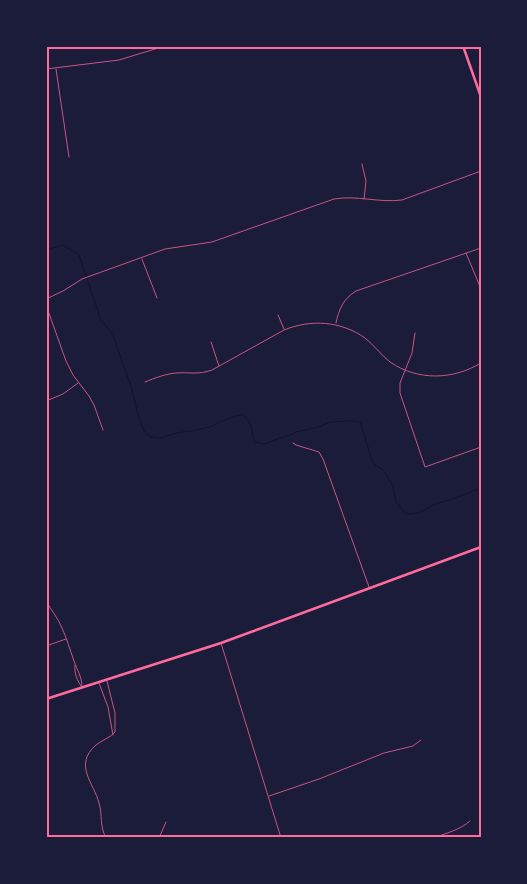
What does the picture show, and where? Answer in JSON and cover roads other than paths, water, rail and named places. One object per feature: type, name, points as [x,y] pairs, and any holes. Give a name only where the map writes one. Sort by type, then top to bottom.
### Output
[{"type":"main road","points":[[463,46],[481,97]]},
{"type":"main road","points":[[46,699],[221,643],[481,547]]},
{"type":"street","points":[[46,69],[119,60],[165,46]]},
{"type":"street","points":[[56,68],[69,156]]},
{"type":"street","points":[[362,164],[366,181],[364,199]]},
{"type":"street","points":[[46,299],[93,275],[174,247],[212,242],[334,199],[402,200],[480,172]]},
{"type":"street","points":[[335,325],[340,307],[351,294],[481,248]]},
{"type":"street","points":[[466,252],[481,289]]},
{"type":"street","points":[[142,258],[157,298]]},
{"type":"street","points":[[46,305],[66,361],[89,396],[103,430]]},
{"type":"street","points":[[278,315],[284,330]]},
{"type":"street","points":[[145,382],[168,374],[200,373],[212,370],[292,326],[310,323],[326,323],[347,329],[360,335],[390,362],[405,370],[426,376],[458,373],[481,363]]},
{"type":"street","points":[[415,333],[412,353],[400,383],[401,398],[425,468],[481,447]]},
{"type":"street","points":[[211,342],[219,366]]},
{"type":"street","points":[[46,401],[63,394],[79,383]]},
{"type":"street","points":[[293,443],[296,446],[319,452],[323,459],[369,588]]},
{"type":"street","points":[[46,601],[61,626],[78,682],[82,688]]},
{"type":"street","points":[[46,646],[66,639]]},
{"type":"street","points":[[221,643],[281,838]]},
{"type":"street","points":[[74,664],[78,668],[82,688]]},
{"type":"street","points":[[106,680],[115,713],[116,729],[113,735],[95,746],[90,752],[85,766],[87,777],[99,803],[101,826],[106,838]]},
{"type":"street","points":[[99,682],[108,707],[113,735]]},
{"type":"street","points":[[269,796],[384,753],[413,746],[421,740]]},
{"type":"street","points":[[434,838],[458,829],[470,820]]},
{"type":"street","points":[[159,838],[166,822]]},
{"type":"waterway","points":[[46,250],[63,245],[79,255],[101,320],[110,331],[116,343],[144,431],[150,437],[161,438],[176,433],[210,427],[243,414],[251,425],[254,442],[264,444],[330,422],[360,422],[373,463],[384,471],[393,486],[396,502],[406,514],[419,513],[435,504],[481,488]]}]
